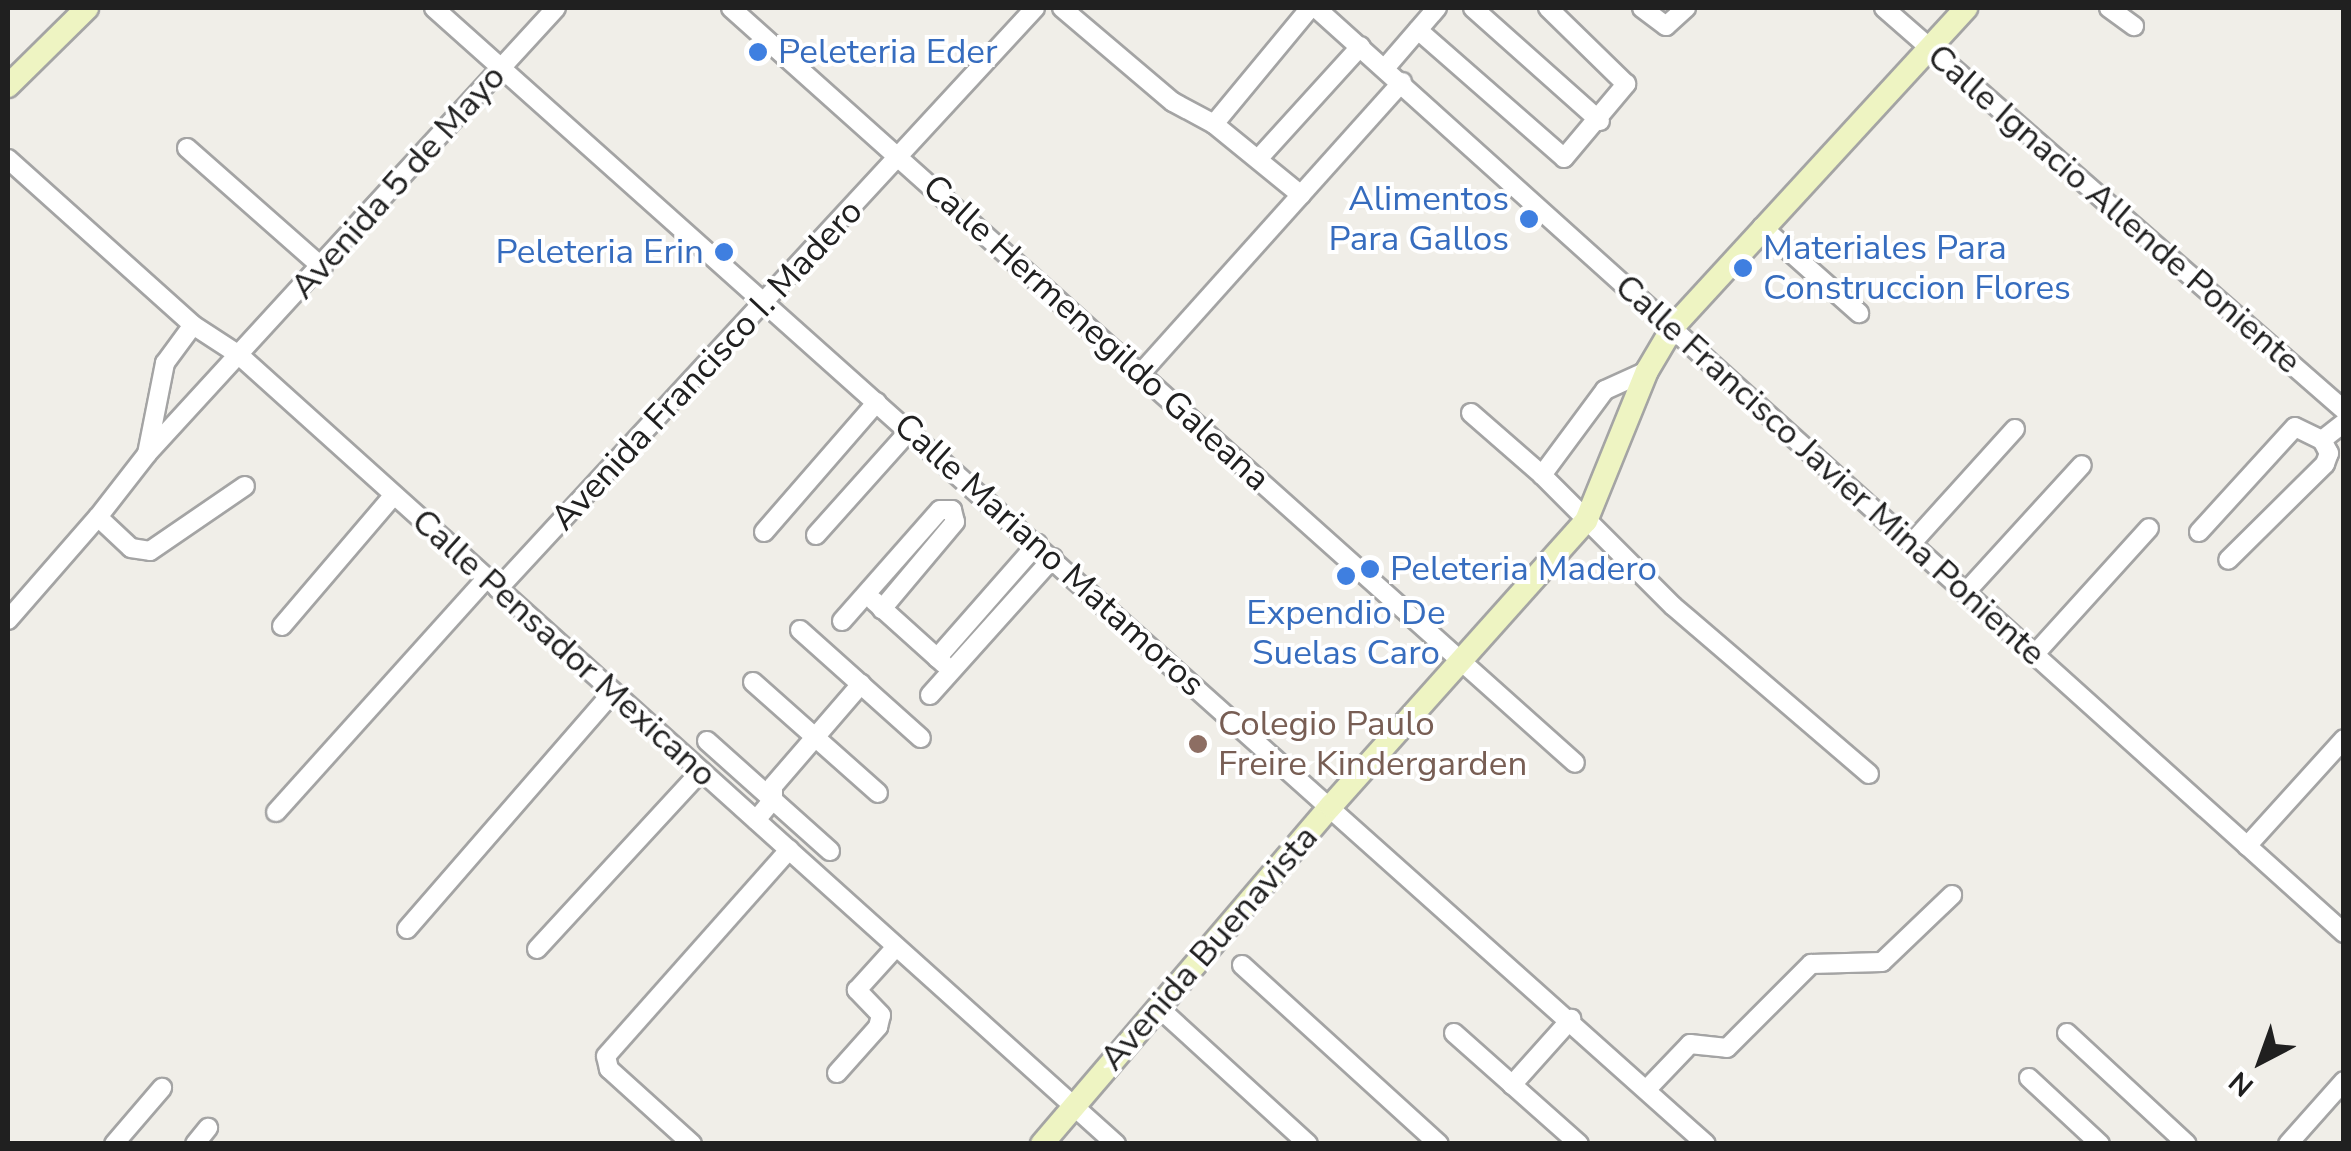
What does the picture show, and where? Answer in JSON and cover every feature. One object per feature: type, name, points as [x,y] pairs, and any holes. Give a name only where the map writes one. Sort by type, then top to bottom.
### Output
[{"type":"main road","points":[[8,86],[87,8]]},
{"type":"main road","name":"Avenida Buenavista","points":[[1042,1144],[1331,806],[1586,521],[1647,371],[1673,326],[1966,8]]},
{"type":"street","name":"Calle Mariano Matamoros","points":[[434,8],[1571,1019],[1706,1144]]},
{"type":"street","name":"Avenida 5 de Mayo","points":[[8,620],[148,454],[323,268],[556,8]]},
{"type":"street","name":"Calle Hermenegildo Galeana","points":[[731,8],[902,156],[1575,764]]},
{"type":"street","name":"Avenida Francisco I. Madero","points":[[276,812],[902,156],[1034,8]]},
{"type":"street","points":[[1062,8],[1173,102],[1214,124],[1301,195]]},
{"type":"street","points":[[1214,124],[1313,8]]},
{"type":"street","name":"Calle Francisco Javier Mina Poniente","points":[[1313,8],[1386,67],[2344,932]]},
{"type":"street","points":[[1386,67],[1437,8]]},
{"type":"street","points":[[1473,8],[1600,121]]},
{"type":"street","points":[[1418,30],[1558,158],[1572,155],[1623,94],[1624,77],[1548,8]]},
{"type":"street","points":[[1642,8],[1666,26],[1686,8]]},
{"type":"street","name":"Calle Ignacio Allende Poniente","points":[[1884,8],[2344,410]]},
{"type":"street","points":[[2108,8],[2134,26]]},
{"type":"street","points":[[1259,158],[1361,46]]},
{"type":"street","points":[[1141,374],[1402,82]]},
{"type":"street","points":[[187,148],[323,268]]},
{"type":"street","name":"Calle Pensador Mexicano","points":[[8,158],[193,326],[239,355],[1116,1144]]},
{"type":"street","points":[[1762,227],[1859,313]]},
{"type":"street","points":[[148,454],[165,364],[193,326]]},
{"type":"street","points":[[1542,475],[1606,390],[1647,371]]},
{"type":"street","points":[[764,532],[877,402]]},
{"type":"street","points":[[1471,412],[1542,475],[1712,642],[1869,774]]},
{"type":"street","points":[[2322,440],[2344,424]]},
{"type":"street","points":[[2199,532],[2295,427],[2322,440],[2329,453],[2325,464],[2228,560]]},
{"type":"street","points":[[1912,544],[2015,429]]},
{"type":"street","points":[[816,535],[909,431]]},
{"type":"street","points":[[1966,593],[2082,466]]},
{"type":"street","points":[[98,517],[130,548],[150,550],[245,486]]},
{"type":"street","points":[[282,626],[394,495]]},
{"type":"street","points":[[842,621],[940,510],[952,510],[955,522],[882,608]]},
{"type":"street","points":[[2034,655],[2149,528]]},
{"type":"street","points":[[937,658],[1036,544]]},
{"type":"street","points":[[903,552],[918,566]]},
{"type":"street","points":[[930,696],[1053,558]]},
{"type":"street","points":[[1012,572],[1029,585]]},
{"type":"street","points":[[866,594],[952,671]]},
{"type":"street","points":[[976,613],[992,627]]},
{"type":"street","points":[[800,630],[921,738]]},
{"type":"street","points":[[753,682],[878,793]]},
{"type":"street","points":[[741,807],[768,791],[862,684]]},
{"type":"street","points":[[407,930],[613,692]]},
{"type":"street","points":[[2248,846],[2344,739]]},
{"type":"street","points":[[707,742],[768,791],[830,851]]},
{"type":"street","points":[[537,948],[701,771]]},
{"type":"street","points":[[756,820],[768,791]]},
{"type":"street","points":[[692,1144],[609,1068],[606,1056],[788,850]]},
{"type":"street","points":[[1648,1088],[1690,1044],[1728,1048],[1811,964],[1882,962],[1952,896]]},
{"type":"street","points":[[836,1073],[878,1026],[881,1015],[857,990],[896,947]]},
{"type":"street","points":[[1242,965],[1440,1144]]},
{"type":"street","points":[[1158,1006],[1308,1144]]},
{"type":"street","points":[[1512,1084],[1571,1019]]},
{"type":"street","points":[[1454,1033],[1580,1144]]},
{"type":"street","points":[[2067,1033],[2187,1144]]},
{"type":"street","points":[[2029,1078],[2100,1144]]},
{"type":"street","points":[[2288,1144],[2344,1081]]},
{"type":"street","points":[[114,1144],[162,1088]]},
{"type":"street","points":[[195,1144],[208,1128]]},
{"type":"place","name":"Peleteria Eder","points":[[758,52]]},
{"type":"place","name":"Alimentos Para Gallos","points":[[1529,219]]},
{"type":"place","name":"Peleteria Erin","points":[[724,252]]},
{"type":"place","name":"Materiales Para Construccion Flores","points":[[1743,268]]},
{"type":"place","name":"Peleteria Madero","points":[[1370,569]]},
{"type":"place","name":"Expendio De Suelas Caro","points":[[1346,576]]},
{"type":"place","name":"Colegio Paulo Freire Kindergarden","points":[[1198,744]]}]
